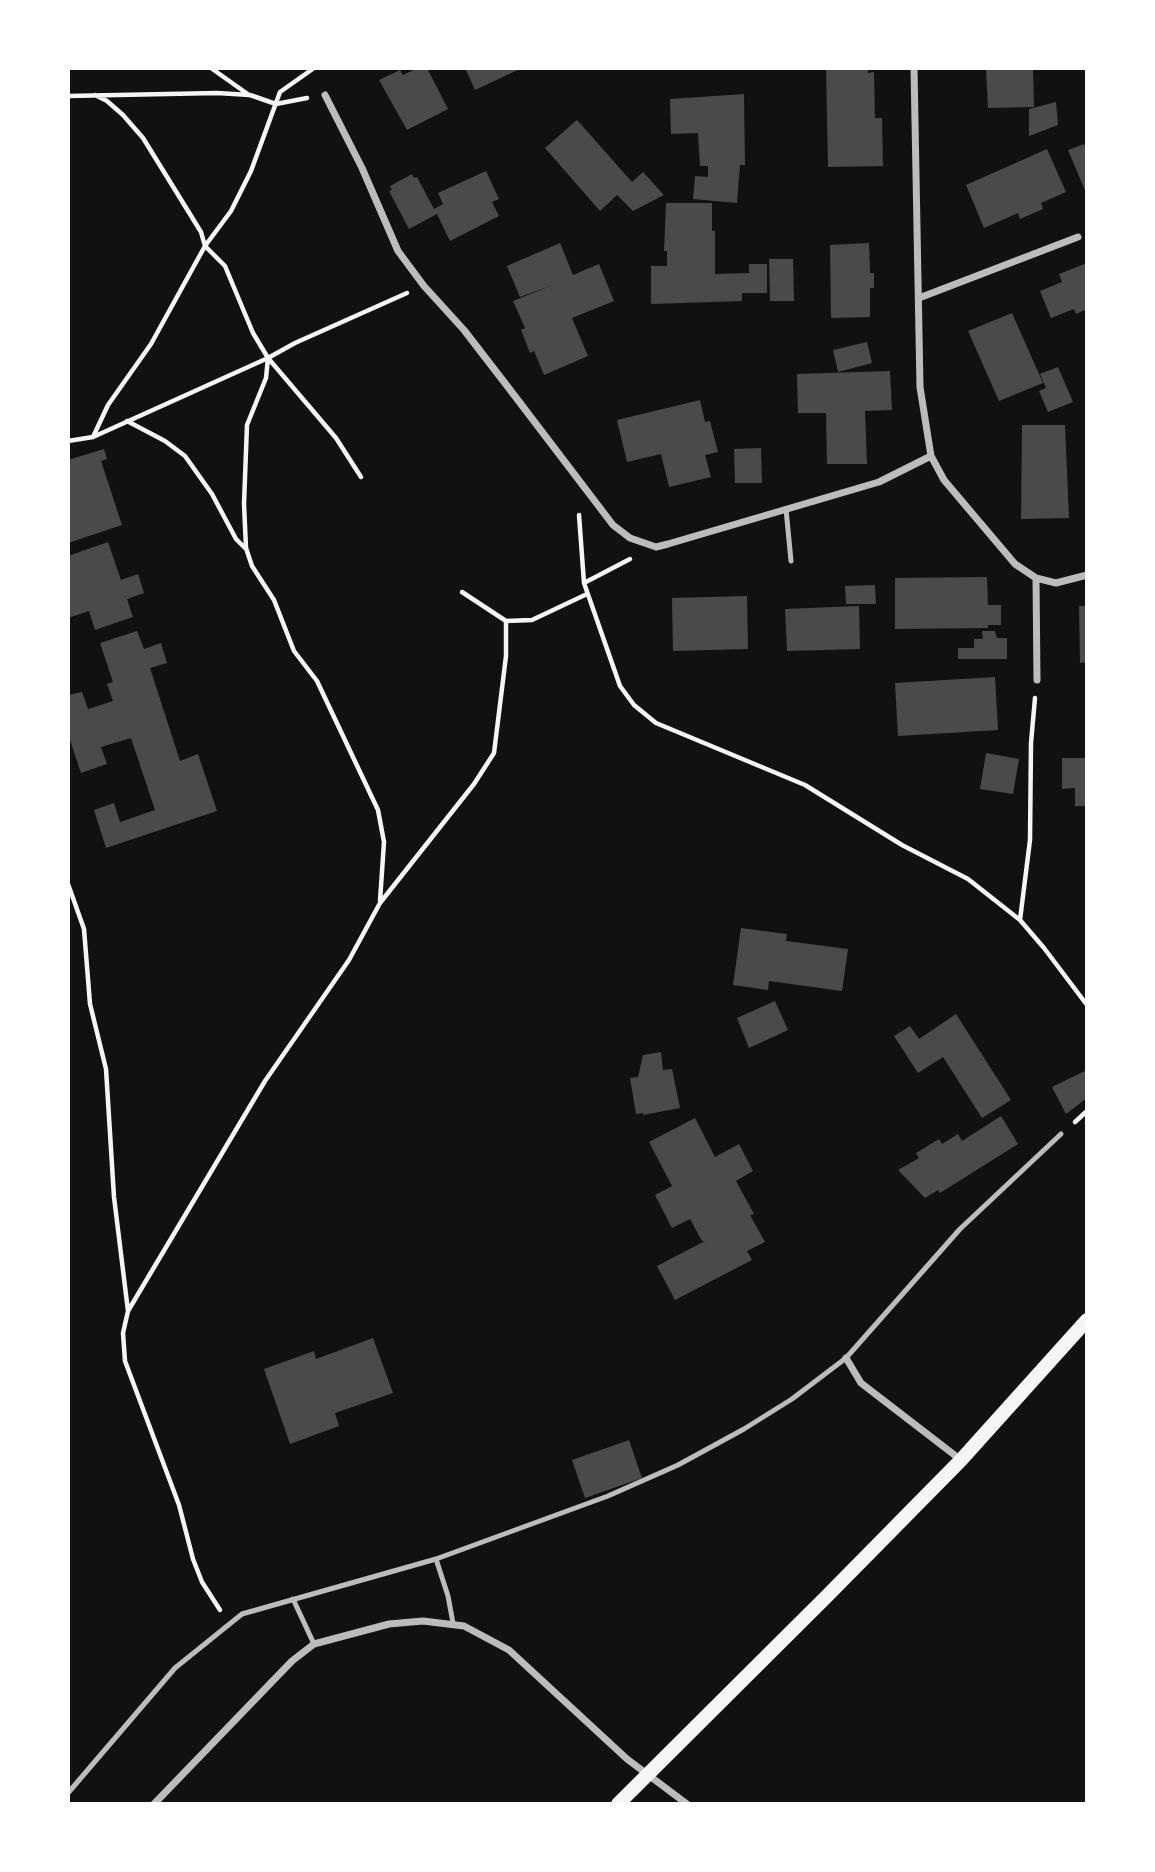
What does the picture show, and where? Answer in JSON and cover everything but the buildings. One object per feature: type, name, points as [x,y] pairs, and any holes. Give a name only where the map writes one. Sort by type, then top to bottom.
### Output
[{"type":"main road","points":[[618,1804],[961,1460],[1087,1320]]},
{"type":"street","points":[[914,68],[920,387],[931,456],[944,480],[1015,564],[1036,578],[1056,583],[1087,575]]},
{"type":"street","points":[[325,95],[362,169],[398,251],[424,286],[480,350],[613,525],[630,538],[656,547],[668,544],[879,482],[931,456]]},
{"type":"street","points":[[919,298],[1078,237]]},
{"type":"street","points":[[1036,578],[1037,680]]},
{"type":"street","points":[[846,1358],[861,1383],[961,1460]]},
{"type":"street","points":[[154,1804],[292,1661],[314,1644],[389,1624],[423,1621],[453,1623],[487,1637],[509,1650],[627,1759],[687,1804]]},
{"type":"lane","points":[[786,509],[792,561]]},
{"type":"lane","points":[[68,1793],[175,1668],[242,1615],[436,1559],[608,1496],[678,1465],[783,1405],[846,1358],[960,1229],[1061,1134]]},
{"type":"lane","points":[[436,1559],[453,1623]]},
{"type":"lane","points":[[293,1599],[314,1644]]},
{"type":"path","points":[[211,68],[250,95],[276,104],[325,95]]},
{"type":"path","points":[[93,437],[108,405],[151,344],[205,246],[230,211],[251,171],[280,92],[314,68]]},
{"type":"path","points":[[68,96],[217,93],[250,95]]},
{"type":"path","points":[[95,95],[123,115],[142,138],[201,232],[205,246],[225,266],[253,333],[268,358],[336,438],[361,477]]},
{"type":"path","points":[[68,441],[93,437],[424,286]]},
{"type":"path","points":[[268,358],[266,378],[247,425],[244,504],[246,548],[252,566],[274,600],[294,651],[317,681],[378,810],[384,842],[380,903]]},
{"type":"path","points":[[127,421],[165,441],[185,456],[212,495],[236,539],[246,548]]},
{"type":"path","points":[[576,479],[584,583],[620,686],[634,705],[656,723],[805,785],[902,845],[968,879],[1020,920],[1087,1005]]},
{"type":"path","points":[[584,583],[637,555],[643,543]]},
{"type":"path","points":[[462,592],[506,621],[532,620],[587,594]]},
{"type":"path","points":[[220,1611],[202,1582],[193,1559],[180,1506],[125,1361],[123,1333],[128,1311],[265,1081],[349,960],[380,903],[474,784],[494,753],[506,656],[506,621]]},
{"type":"path","points":[[1020,920],[1030,840],[1031,743],[1037,680]]},
{"type":"path","points":[[68,884],[84,929],[90,1004],[106,1069],[114,1197],[128,1311]]}]
